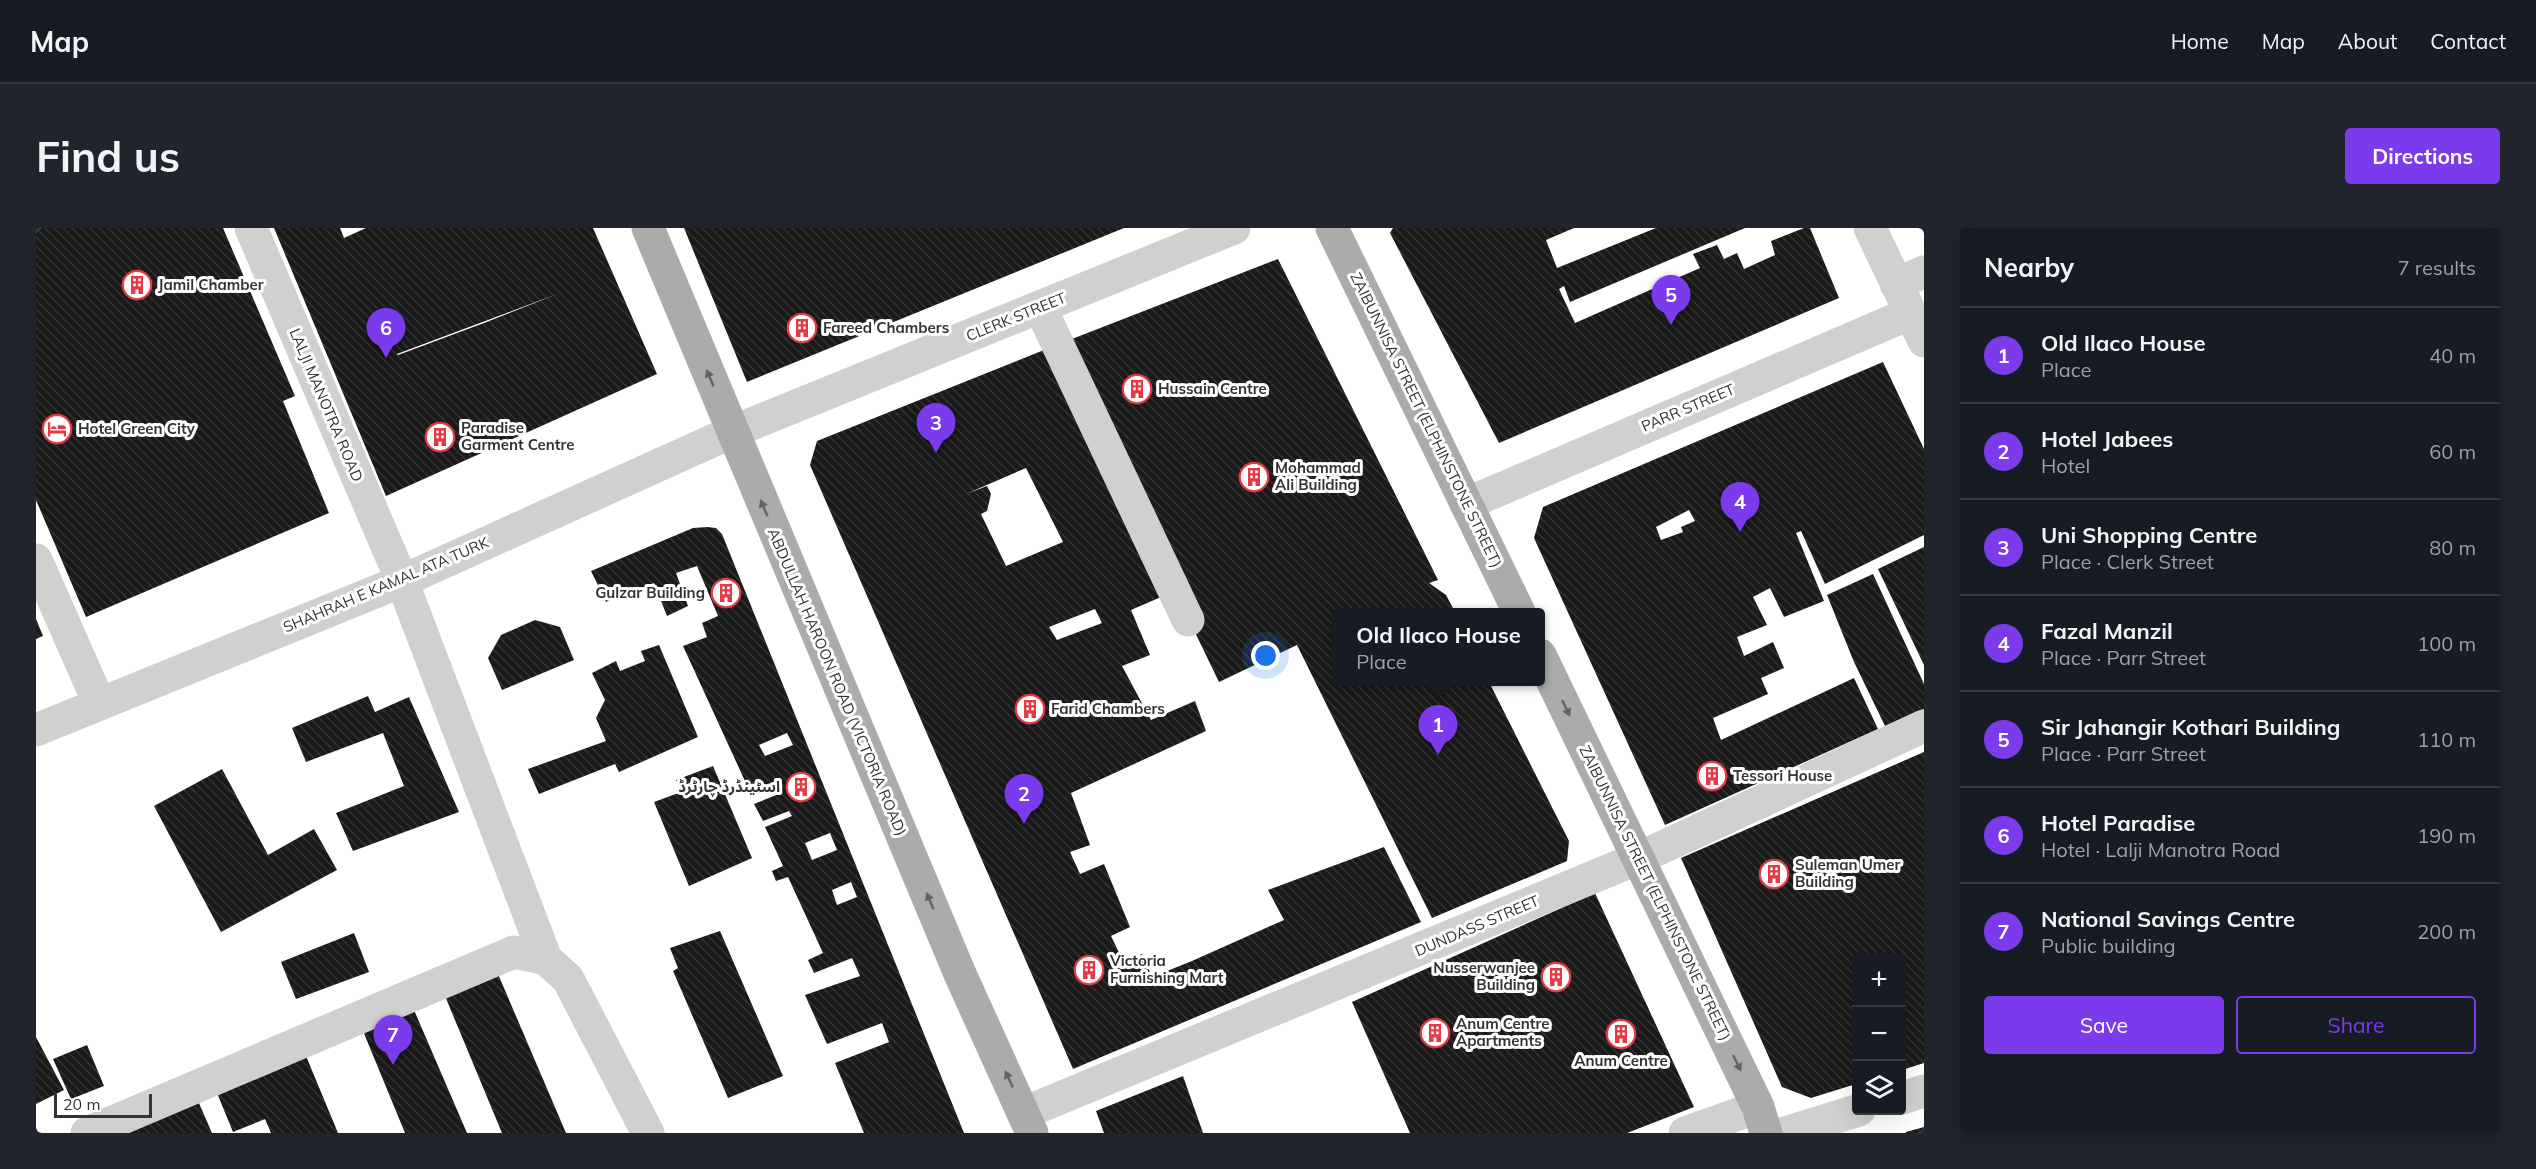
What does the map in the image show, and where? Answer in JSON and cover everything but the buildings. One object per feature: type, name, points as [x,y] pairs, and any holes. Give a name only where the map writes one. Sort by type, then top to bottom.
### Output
[{"type":"main road","name":"ABDULLAH HAROON ROAD (VICTORIA ROAD)","points":[[648,228],[960,974],[1028,1123]]},
{"type":"main road","name":"ZAIBUNNISA STREET (ELPHINSTONE STREET)","points":[[1332,228],[1517,608]]},
{"type":"main road","name":"ZAIBUNNISA STREET (ELPHINSTONE STREET)","points":[[1545,665],[1639,858],[1762,1120]]},
{"type":"street","name":"LALJI MANOTRA ROAD","points":[[251,228],[402,581],[546,959]]},
{"type":"street","name":"CLERK STREET","points":[[732,432],[1234,228]]},
{"type":"street","points":[[1869,228],[1910,278],[1917,327]]},
{"type":"street","points":[[1040,307],[1188,620]]},
{"type":"street","name":"PARR STREET","points":[[1466,504],[1917,327]]},
{"type":"street","name":"SHAHRAH E KAMAL ATA TURK","points":[[36,730],[402,581],[732,432]]},
{"type":"street","points":[[36,560],[99,703]]},
{"type":"street","name":"DUNDASS STREET","points":[[1028,1123],[1639,858],[1924,726]]},
{"type":"street","points":[[87,1133],[514,952],[546,959],[568,979],[648,1133]]},
{"type":"street","points":[[1906,1097],[1924,1091]]},
{"type":"street","points":[[1785,1133],[1852,1112]]},
{"type":"street","points":[[1685,1133],[1762,1120]]},
{"type":"place","name":"Jamil Chamber","points":[[137,285]]},
{"type":"place","name":"Sir Jahangir Kothari Building","points":[[1671,325]]},
{"type":"place","name":"Fareed Chambers","points":[[802,328]]},
{"type":"place","name":"Hotel Paradise","points":[[386,358]]},
{"type":"place","name":"Hussain Centre","points":[[1137,389]]},
{"type":"place","name":"Hotel Green City","points":[[57,429]]},
{"type":"place","name":"Paradise Garment Centre","points":[[440,437]]},
{"type":"place","name":"Uni Shopping Centre","points":[[936,453]]},
{"type":"place","name":"Mohammad Ali Building","points":[[1254,477]]},
{"type":"place","name":"Fazal Manzil","points":[[1740,532]]},
{"type":"place","name":"Gulzar Building","points":[[726,593]]},
{"type":"place","name":"Farid Chambers","points":[[1030,709]]},
{"type":"place","name":"Old Ilaco House","points":[[1438,755]]},
{"type":"place","name":"Tessori House","points":[[1712,776]]},
{"type":"place","name":"اسٹینڈرڈ چارٹرڈ","points":[[801,787]]},
{"type":"place","name":"Hotel Jabees","points":[[1024,824]]},
{"type":"place","name":"Suleman Umer Building","points":[[1774,874]]},
{"type":"place","name":"Victoria Furnishing Mart","points":[[1089,970]]},
{"type":"place","name":"Nusserwanjee Building","points":[[1556,977]]},
{"type":"place","name":"Anum Centre Apartments","points":[[1435,1033]]},
{"type":"place","name":"Anum Centre","points":[[1621,1034]]},
{"type":"place","name":"National Savings Centre","points":[[393,1065]]}]
